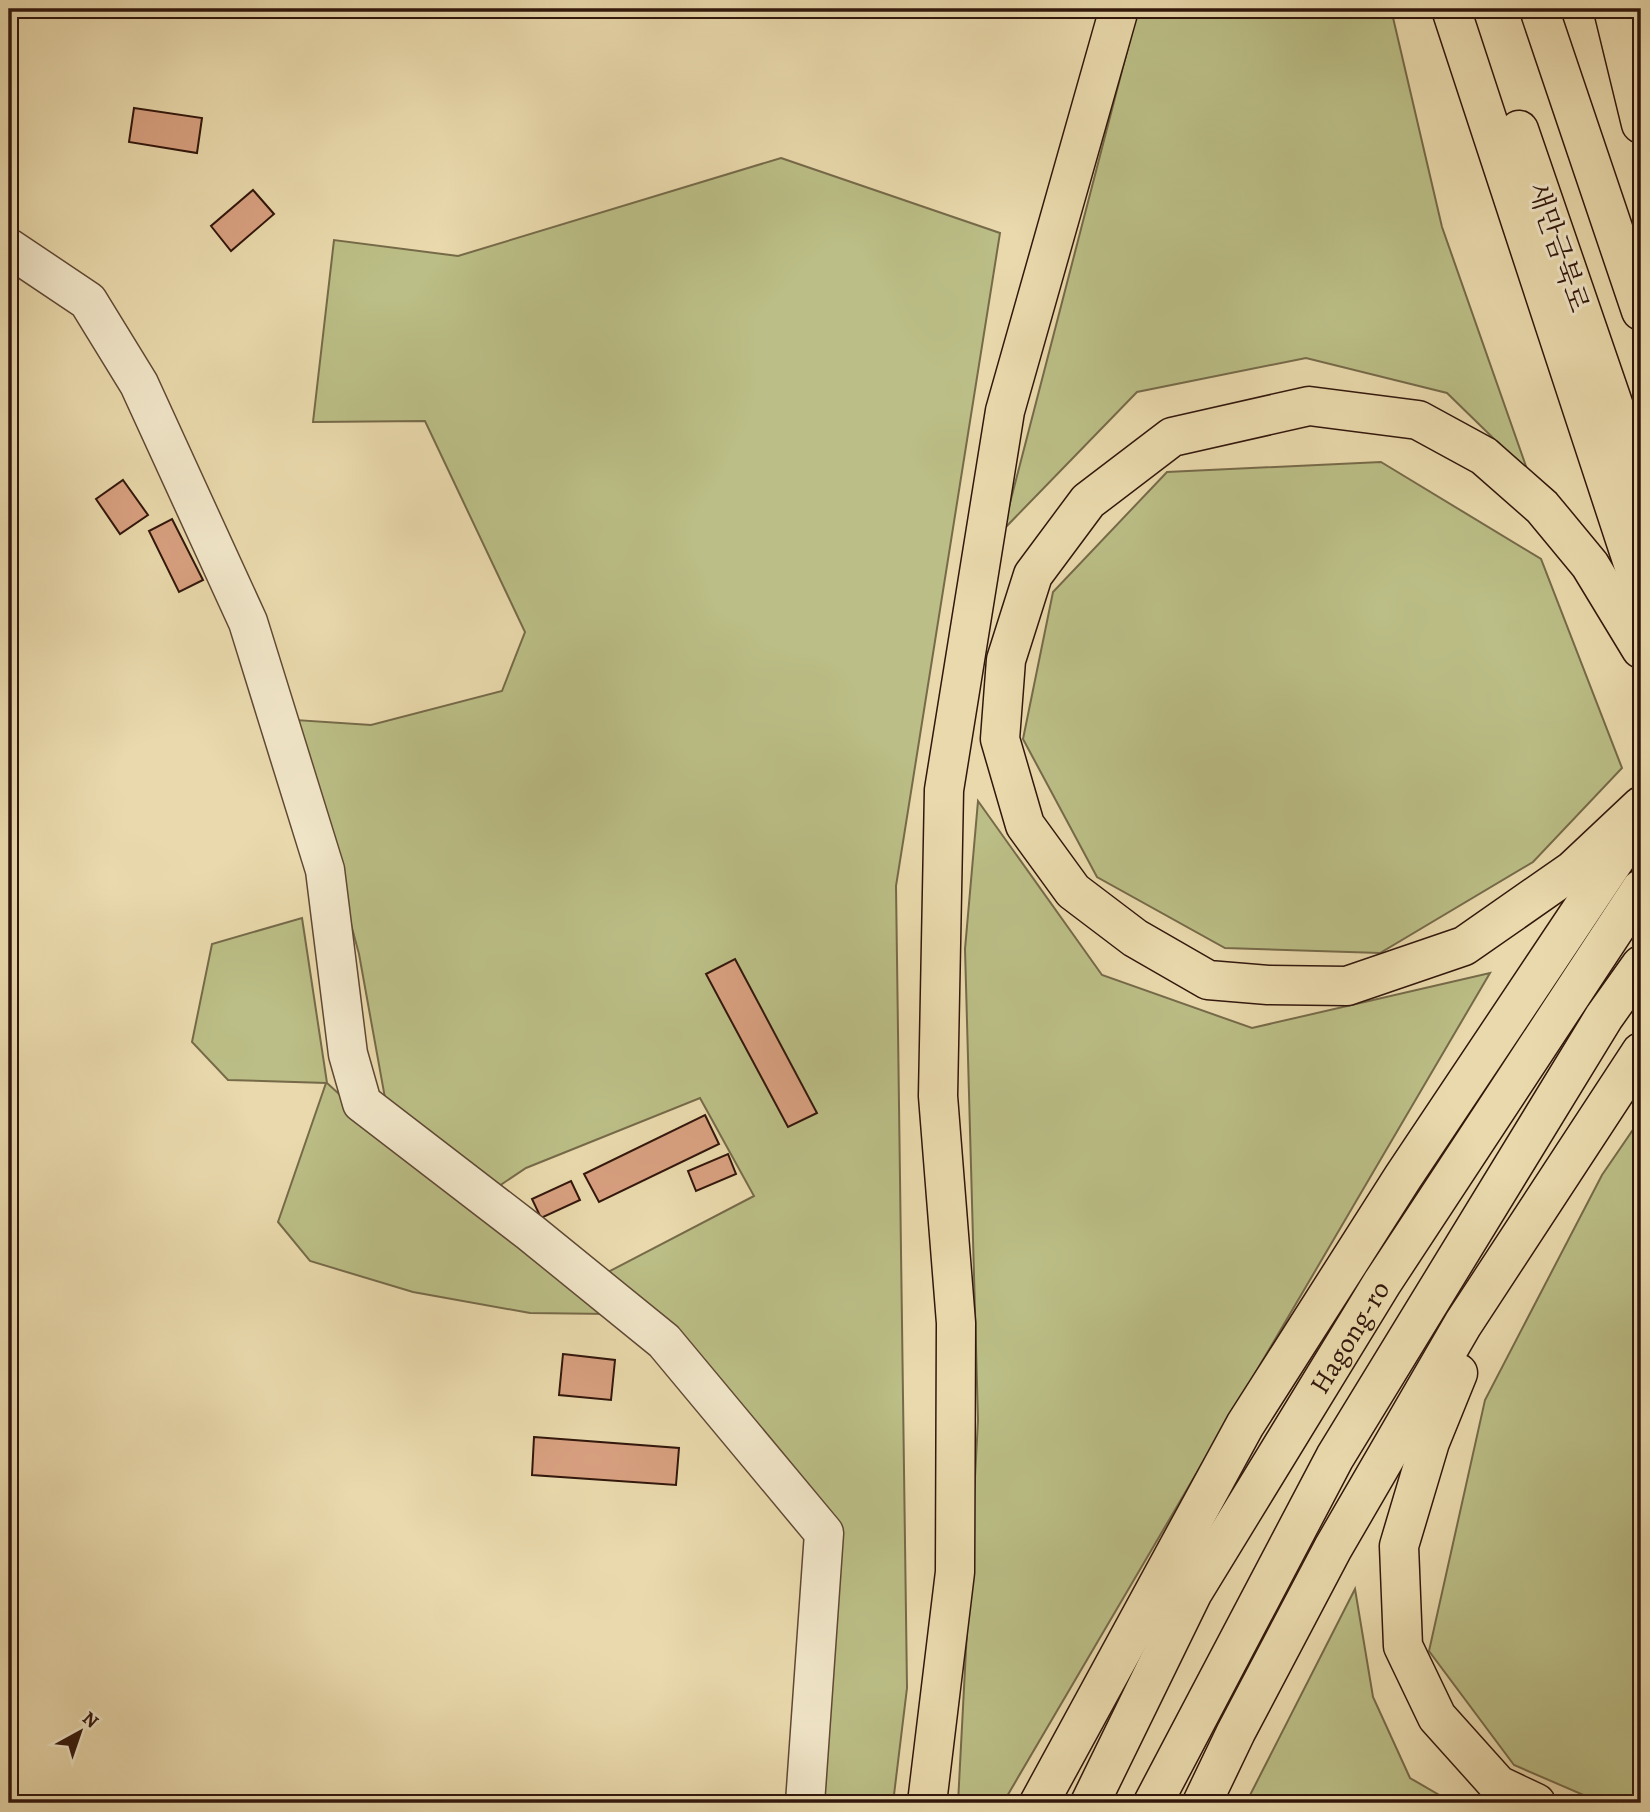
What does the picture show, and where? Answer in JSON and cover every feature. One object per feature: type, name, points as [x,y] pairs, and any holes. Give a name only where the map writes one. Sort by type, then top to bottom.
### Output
[{"type":"main road","points":[[926,1803],[955,1573],[956,1323],[938,1096],[944,790],[1005,411],[1119,9]]},
{"type":"main road","points":[[1451,9],[1641,588]]},
{"type":"main road","name":"새만금북로","points":[[1479,9],[1641,485]]},
{"type":"main road","name":"새만금북로","points":[[1539,9],[1641,311]]},
{"type":"main road","points":[[1613,9],[1641,124]]},
{"type":"main road","points":[[1641,649],[1590,565],[1542,507],[1484,456],[1418,419],[1309,406],[1172,437],[1088,501],[1032,575],[1006,660],[1000,739],[1025,825],[1073,891],[1135,938],[1208,980],[1268,985],[1347,986],[1464,946],[1573,870],[1641,806]]},
{"type":"main road","points":[[1039,1803],[1245,1425],[1403,1177],[1641,820]]},
{"type":"main road","name":"Hagong-ro","points":[[1090,1803],[1193,1592],[1382,1283],[1641,889]]},
{"type":"main road","name":"Hagong-ro","points":[[1153,1803],[1335,1457],[1604,1017],[1641,965]]},
{"type":"main road","points":[[1202,1803],[1236,1732],[1333,1548],[1463,1325],[1641,1052]]},
{"type":"main road","points":[[1500,1268],[1430,1442],[1399,1546],[1403,1646],[1437,1717],[1498,1785],[1536,1803]]},
{"type":"street","points":[[9,248],[88,301],[139,384],[248,622],[325,870],[348,1054],[362,1103],[531,1233],[664,1341],[824,1533],[805,1803]]},
{"type":"green space","points":[[1138,9],[1391,9],[1442,227],[1528,472],[1447,393],[1306,358],[1137,392],[1003,530]]},
{"type":"green space","points":[[781,158],[1000,233],[896,886],[907,1688],[893,1803],[821,1803],[842,1544],[608,1272],[754,1196],[700,1098],[526,1168],[499,1186],[385,1098],[359,954],[296,720],[371,725],[502,691],[525,632],[425,421],[313,422],[334,240],[458,256]]},
{"type":"green space","points":[[1381,462],[1541,559],[1622,768],[1533,862],[1380,953],[1225,948],[1097,877],[1023,739],[1053,592],[1167,472]]},
{"type":"green space","points":[[978,801],[1102,975],[1252,1028],[1490,973],[1003,1803],[958,1803],[978,1420],[965,949]]},
{"type":"green space","points":[[302,918],[327,1083],[440,1186],[609,1314],[530,1313],[413,1292],[310,1261],[278,1222],[326,1083],[228,1080],[192,1042],[212,944]]},
{"type":"green space","points":[[1641,1118],[1641,1803],[1618,1803],[1595,1800],[1514,1765],[1429,1651],[1485,1400],[1602,1175]]},
{"type":"green space","points":[[1355,1589],[1373,1697],[1410,1778],[1453,1803],[1246,1803]]},
{"type":"building","points":[[134,108],[202,118],[197,153],[129,142]]},
{"type":"building","points":[[253,190],[274,214],[231,251],[211,226]]},
{"type":"building","points":[[123,480],[148,515],[120,534],[96,499]]},
{"type":"building","points":[[172,519],[203,580],[179,592],[149,531]]},
{"type":"building","points":[[735,959],[817,1113],[788,1127],[706,974]]},
{"type":"building","points":[[705,1115],[719,1144],[599,1202],[584,1174]]},
{"type":"building","points":[[728,1154],[736,1174],[696,1191],[688,1171]]},
{"type":"building","points":[[571,1181],[580,1200],[541,1218],[532,1199]]},
{"type":"building","points":[[563,1354],[615,1360],[611,1400],[559,1395]]},
{"type":"building","points":[[534,1437],[679,1448],[676,1485],[532,1475]]}]
